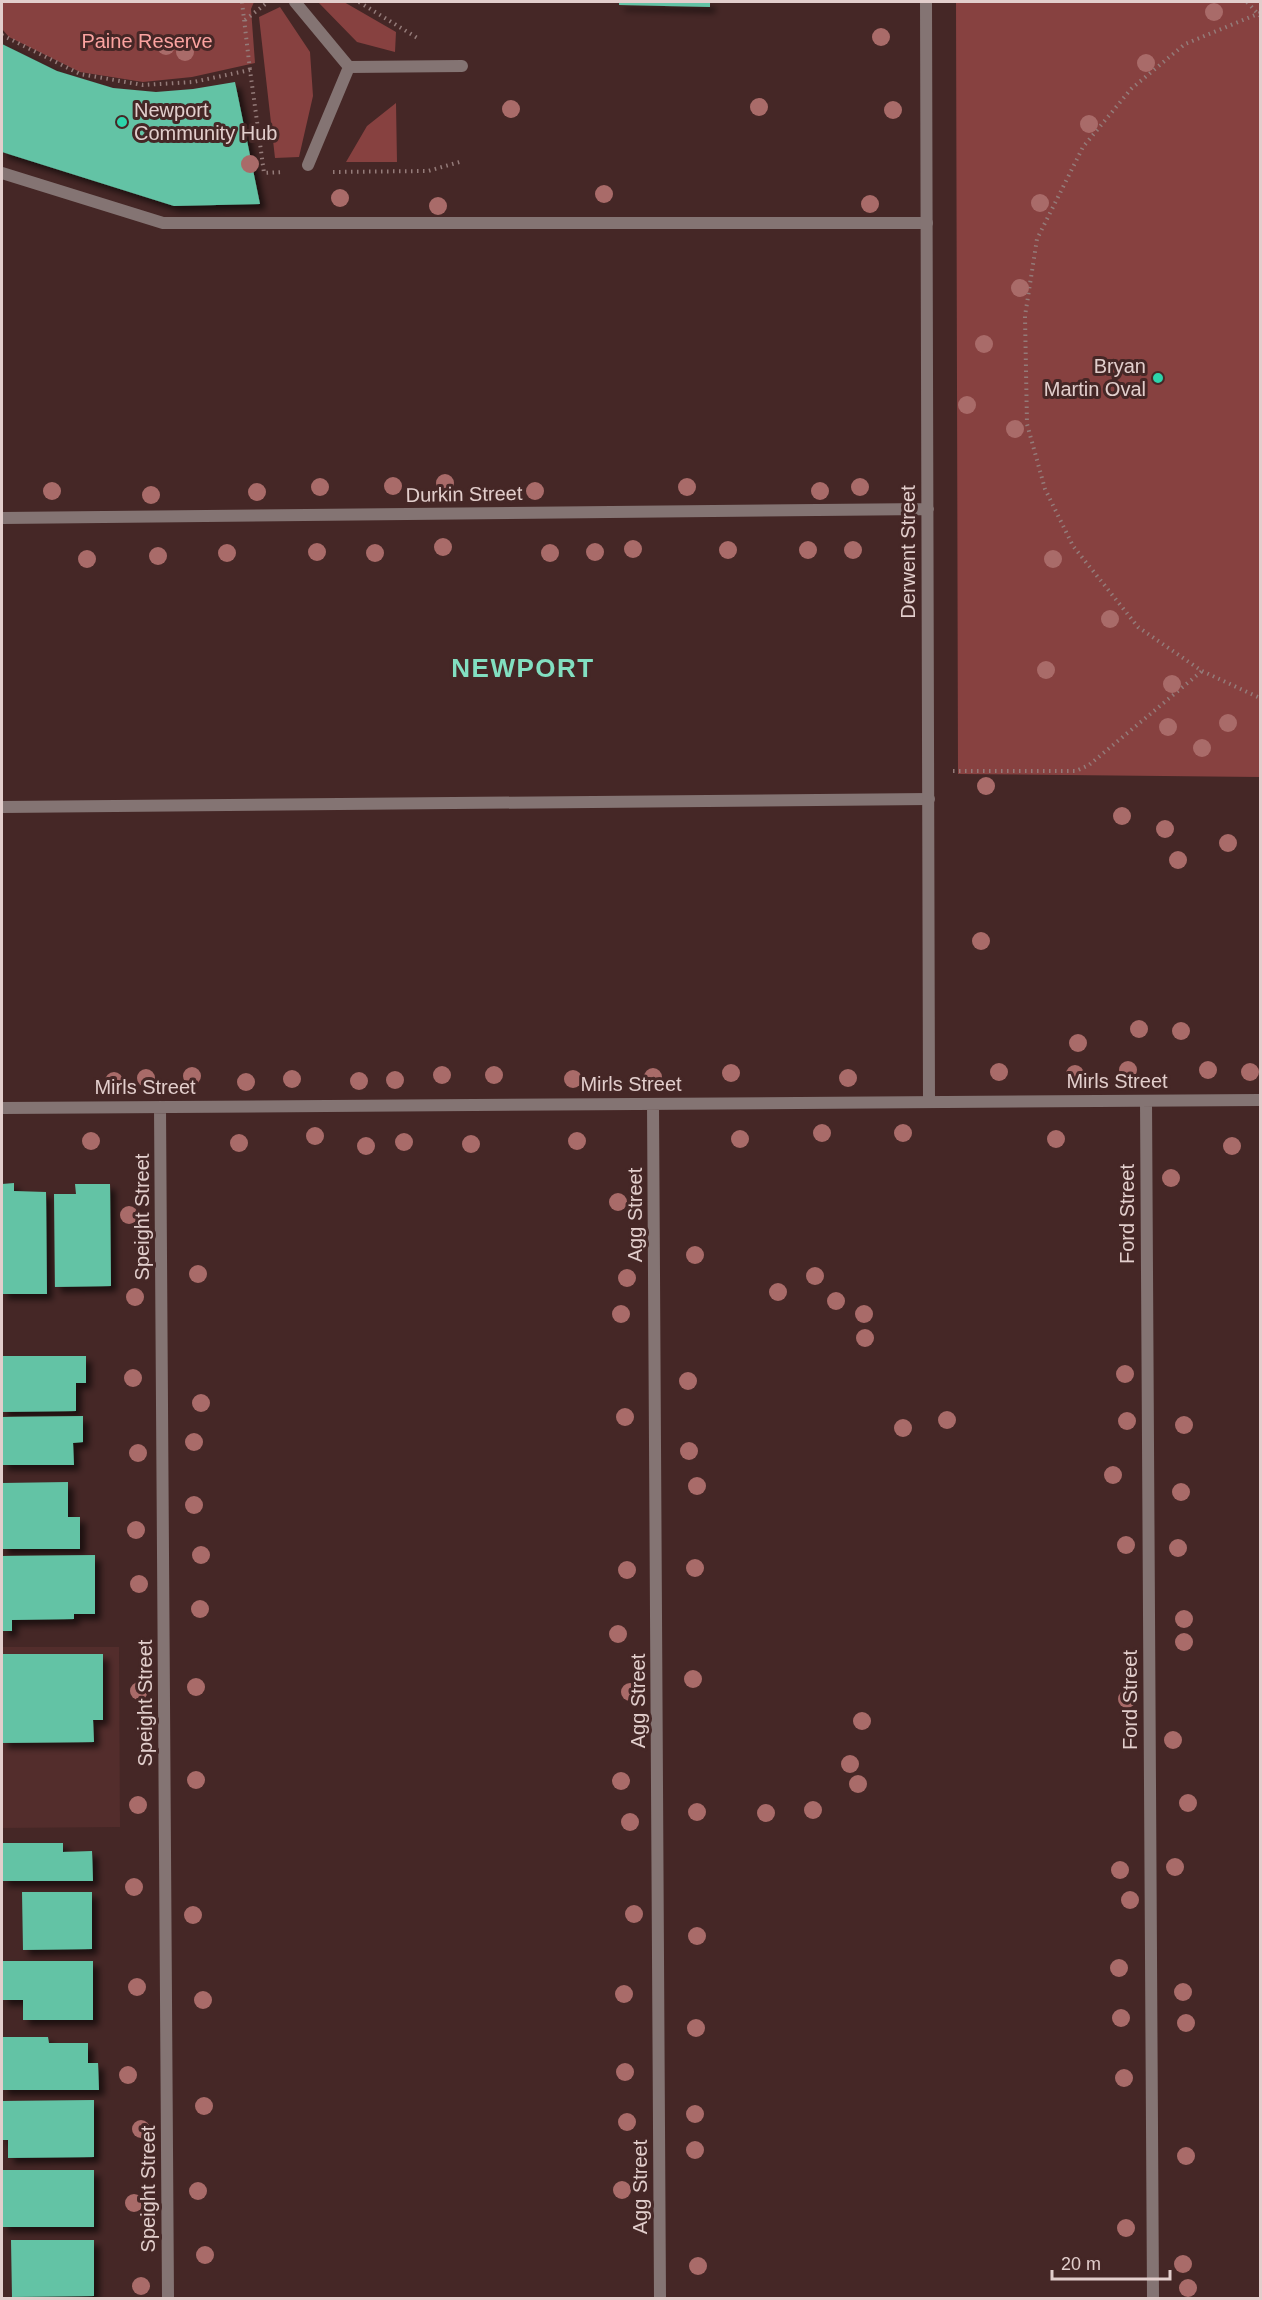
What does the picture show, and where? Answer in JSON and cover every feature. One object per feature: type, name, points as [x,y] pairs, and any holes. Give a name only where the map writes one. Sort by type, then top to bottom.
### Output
[{"type":"street","points":[[296,2],[349,67]]},
{"type":"street","name":"Derwent Street","points":[[926,2],[929,1102]]},
{"type":"street","points":[[349,67],[462,66]]},
{"type":"street","points":[[308,165],[349,67]]},
{"type":"street","points":[[2,173],[163,223],[927,223]]},
{"type":"street","name":"Durkin Street","points":[[2,518],[928,509]]},
{"type":"street","points":[[2,807],[929,799]]},
{"type":"street","name":"Mirls Street","points":[[2,1108],[1260,1100]]},
{"type":"street","name":"Ford Street","points":[[1146,1101],[1153,2298]]},
{"type":"street","name":"Agg Street","points":[[653,1104],[660,2298]]},
{"type":"street","name":"Speight Street","points":[[160,1107],[168,2298]]},
{"type":"path","points":[[242,2],[264,173],[287,172]]},
{"type":"path","points":[[244,21],[268,2]]},
{"type":"path","points":[[358,2],[462,66]]},
{"type":"path","points":[[1247,2],[1260,14],[1185,44],[1131,89],[1083,147],[1036,239],[1025,316],[1027,424],[1045,489],[1072,546],[1138,627],[1202,671],[1260,698]]},
{"type":"path","points":[[2,35],[80,74],[143,85],[193,82],[250,70]]},
{"type":"path","points":[[323,172],[428,171],[463,160]]},
{"type":"path","points":[[928,771],[1076,771],[1089,765],[1202,671]]},
{"type":"shaded area","points":[[2,1647],[119,1647],[120,1827],[2,1828]]},
{"type":"green space","name":"Paine Reserve","points":[[2,2],[254,2],[251,9],[255,63],[192,77],[143,82],[80,72],[9,37],[2,29]]},
{"type":"green space","points":[[318,2],[344,2],[396,32],[395,52],[357,42]]},
{"type":"green space","name":"Bryan Martin Oval","points":[[956,2],[1260,2],[1260,777],[958,774]]},
{"type":"green space","points":[[280,7],[310,52],[313,96],[299,157],[275,158],[259,17]]},
{"type":"green space","points":[[396,103],[397,162],[346,162],[367,126]]},
{"type":"building","points":[[619,2],[710,2],[710,7],[619,5]]},
{"type":"building","name":"Newport Community Hub","points":[[2,44],[57,71],[113,88],[156,92],[235,82],[260,204],[174,206],[2,152]]},
{"type":"building","points":[[14,1183],[14,1191],[46,1192],[47,1294],[2,1294],[2,1184]]},
{"type":"building","points":[[75,1184],[110,1184],[111,1286],[55,1287],[54,1194],[76,1194]]},
{"type":"building","points":[[2,1356],[86,1356],[86,1383],[76,1383],[76,1411],[2,1412]]},
{"type":"building","points":[[83,1416],[83,1442],[73,1443],[74,1465],[2,1465],[2,1417]]},
{"type":"building","points":[[68,1482],[68,1517],[80,1517],[80,1549],[2,1549],[2,1483]]},
{"type":"building","points":[[95,1555],[95,1614],[74,1614],[74,1619],[12,1620],[12,1631],[2,1631],[2,1556]]},
{"type":"building","points":[[2,1654],[103,1654],[103,1720],[93,1720],[94,1742],[2,1743]]},
{"type":"building","points":[[2,1843],[63,1843],[63,1852],[92,1851],[93,1881],[2,1881]]},
{"type":"building","points":[[22,1892],[92,1892],[92,1949],[23,1950]]},
{"type":"building","points":[[2,1961],[93,1961],[93,2020],[23,2020],[23,2000],[2,2000]]},
{"type":"building","points":[[2,2037],[48,2037],[49,2043],[88,2043],[88,2063],[98,2063],[99,2090],[2,2090]]},
{"type":"building","points":[[94,2100],[94,2157],[8,2158],[8,2140],[2,2140],[2,2101]]},
{"type":"building","points":[[2,2170],[94,2170],[94,2227],[2,2227]]},
{"type":"building","points":[[11,2240],[94,2240],[94,2296],[12,2297]]},
{"type":"place","name":"Newport Community Hub","points":[[122,122]]},
{"type":"place","name":"Bryan Martin Oval","points":[[1158,378]]},
{"type":"district","name":"NEWPORT","points":[[523,668]]}]
